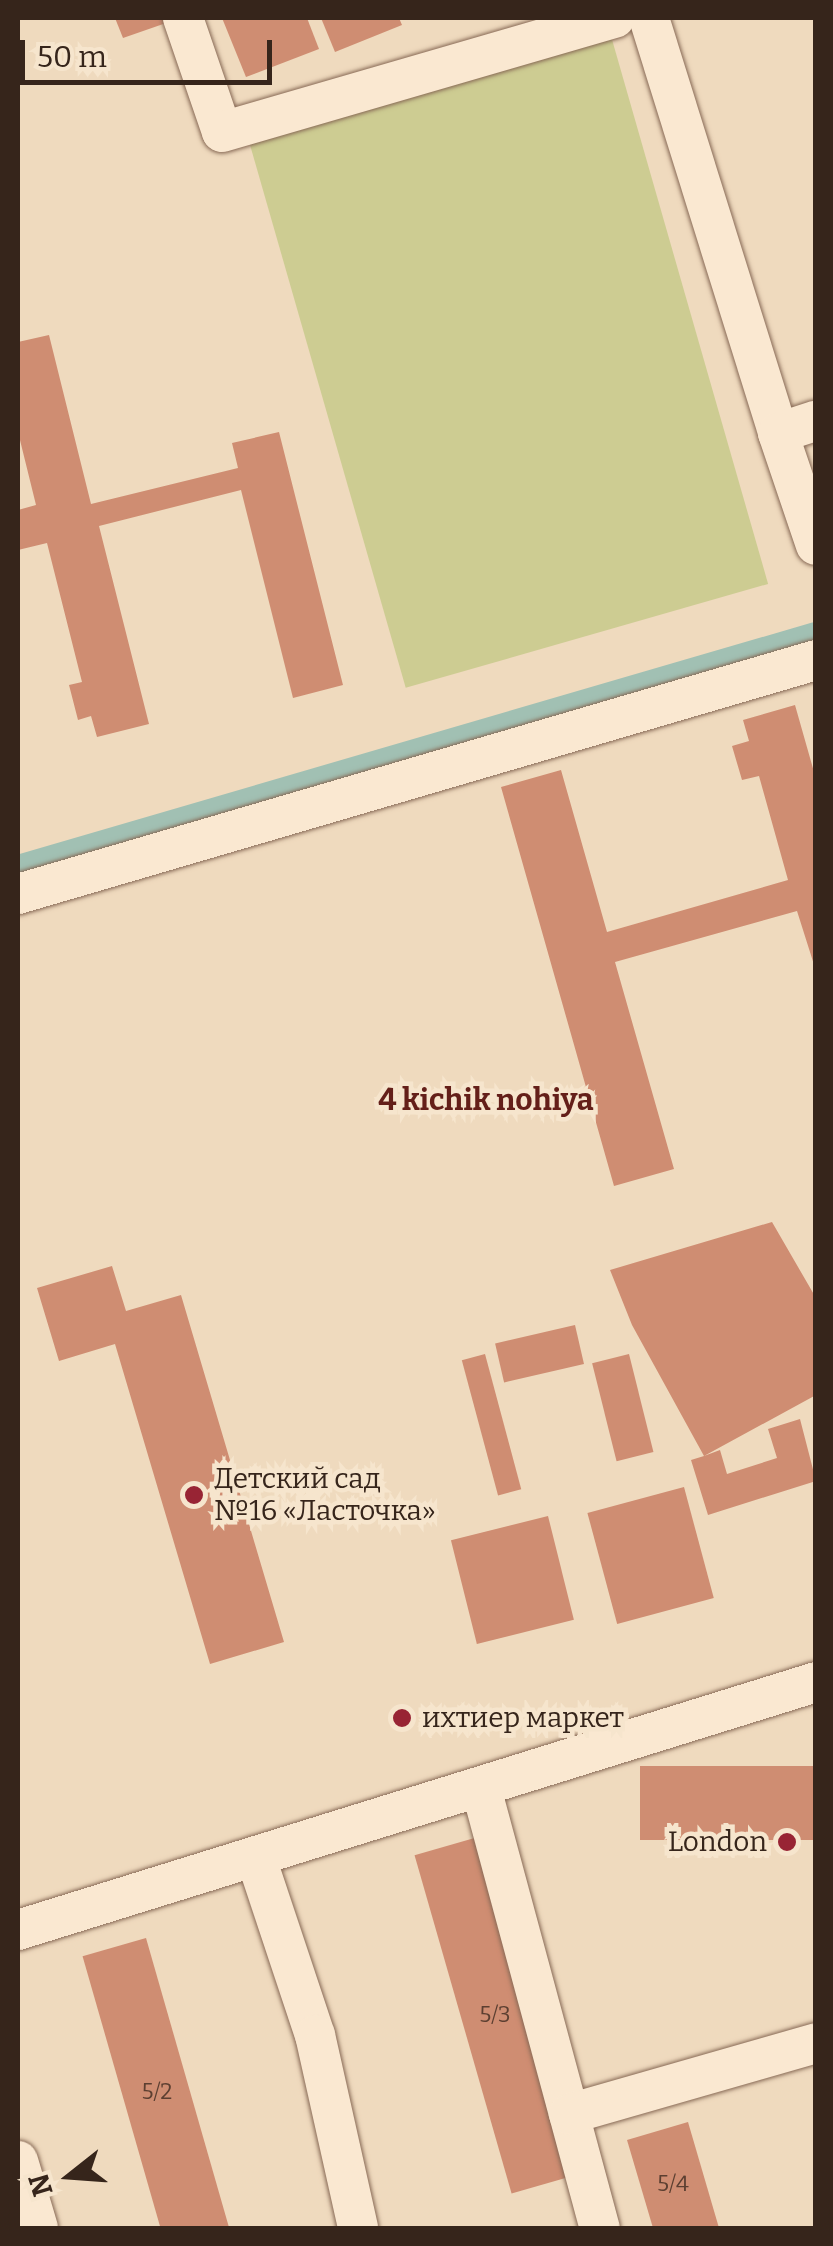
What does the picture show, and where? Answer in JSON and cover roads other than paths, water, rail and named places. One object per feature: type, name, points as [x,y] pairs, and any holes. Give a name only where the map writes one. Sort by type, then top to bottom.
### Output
[{"type":"street","points":[[183,18],[222,132],[615,18]]},
{"type":"street","points":[[649,18],[797,427],[816,545]]},
{"type":"street","points":[[18,894],[816,660]]},
{"type":"street","points":[[18,1930],[816,1682]]},
{"type":"street","points":[[481,1788],[600,2228]]},
{"type":"street","points":[[256,1858],[315,2035],[358,2228]]},
{"type":"street","points":[[569,2114],[816,2043]]},
{"type":"street","points":[[18,2160],[38,2228]]},
{"type":"waterway","points":[[18,872],[816,639]]},
{"type":"place","name":"Детский сад №16 «Ласточка»","points":[[194,1495]]},
{"type":"place","name":"ихтиер маркет","points":[[402,1718]]},
{"type":"place","name":"London","points":[[787,1842]]},
{"type":"district","name":"4 kichik nohiya","points":[[486,1100]]}]
